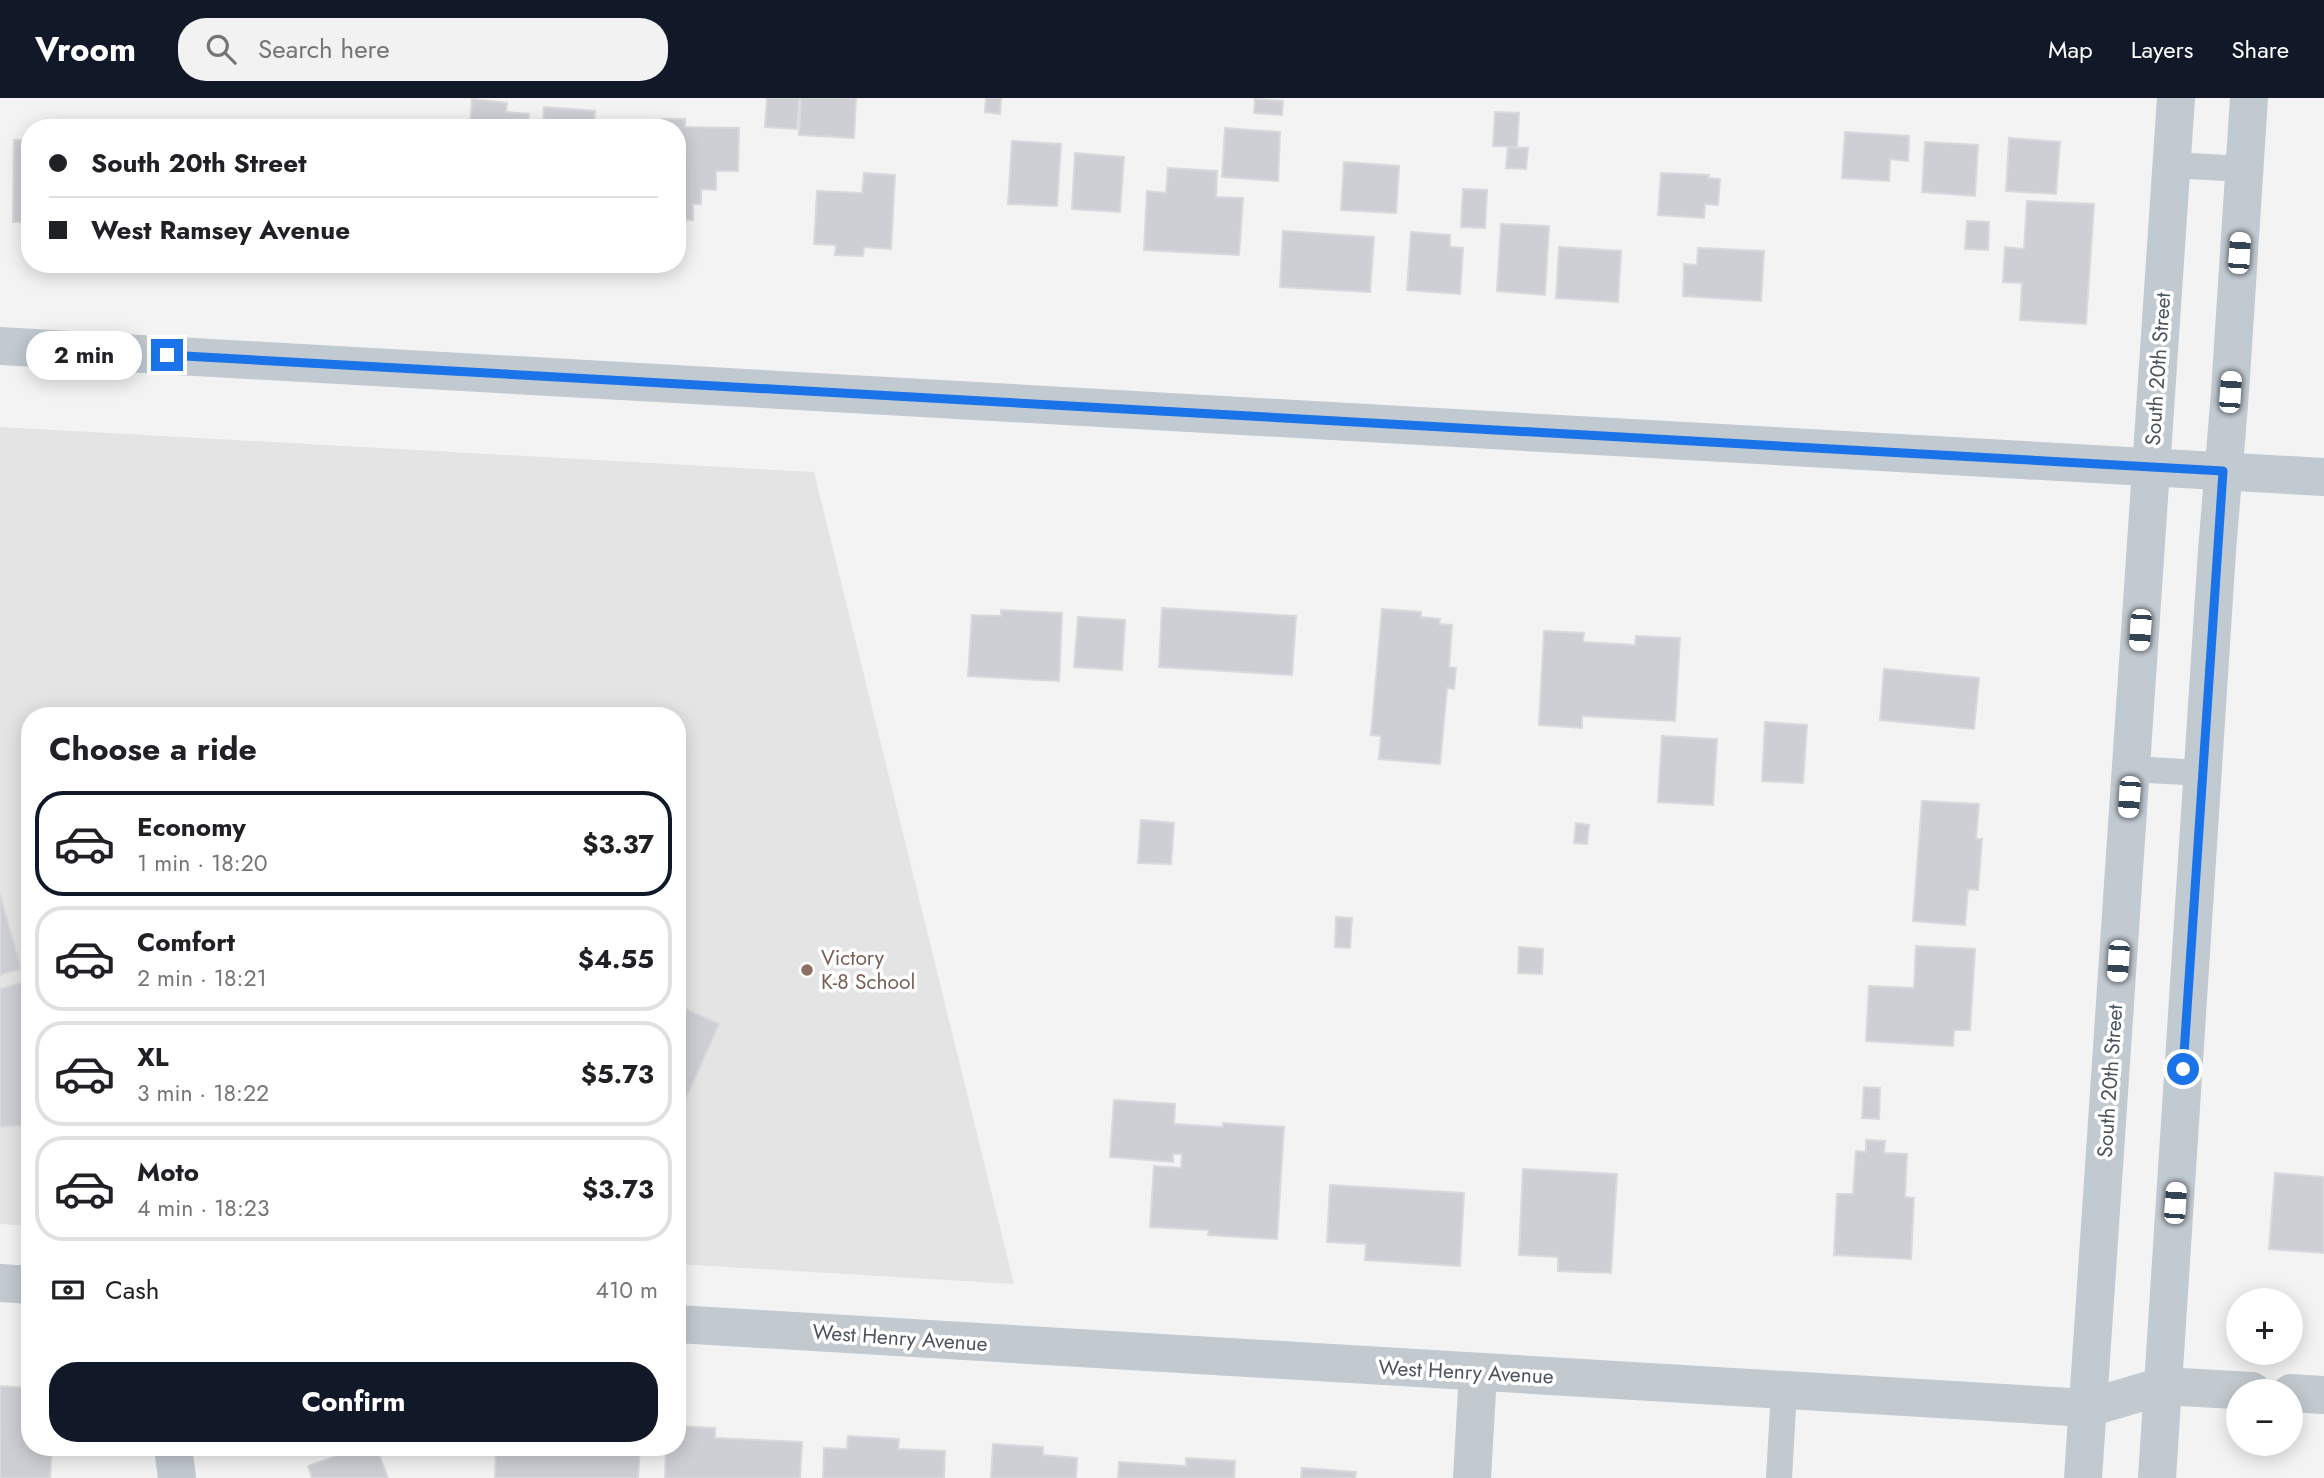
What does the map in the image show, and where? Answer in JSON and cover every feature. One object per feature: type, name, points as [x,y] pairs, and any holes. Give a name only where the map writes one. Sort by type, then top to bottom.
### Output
[{"type":"street","name":"South 20th Street","points":[[2083,1478],[2176,98]]},
{"type":"street","points":[[2157,1478],[2249,98]]},
{"type":"street","points":[[0,346],[2324,477]]},
{"type":"street","points":[[0,1283],[21,1284]]},
{"type":"street","name":"West Henry Avenue","points":[[686,1325],[2088,1408],[2163,1386],[2226,1390]]},
{"type":"street","points":[[1472,1478],[1479,1373]]},
{"type":"street","points":[[2303,1394],[2324,1395]]},
{"type":"street","points":[[174,1456],[177,1478]]},
{"type":"lane","points":[[2171,165],[2244,169]]},
{"type":"lane","points":[[2131,769],[2202,773]]},
{"type":"lane","points":[[1779,1478],[1784,1391]]},
{"type":"shaded area","name":"Victory K-8 School","points":[[0,427],[814,472],[1014,1284],[686,1265],[686,707],[21,707],[21,1225],[0,1224]]},
{"type":"building","points":[[767,98],[799,98],[797,129],[765,127]]},
{"type":"building","points":[[801,98],[856,98],[854,138],[799,135]]},
{"type":"building","points":[[986,98],[1001,98],[1000,114],[985,112]]},
{"type":"building","points":[[472,99],[507,103],[506,112],[529,114],[528,119],[471,119]]},
{"type":"building","points":[[1255,99],[1283,101],[1282,115],[1254,113]]},
{"type":"building","points":[[544,107],[595,111],[595,119],[543,119]]},
{"type":"building","points":[[1495,112],[1519,113],[1517,147],[1493,146]]},
{"type":"building","points":[[686,127],[739,128],[738,171],[716,171],[716,190],[701,189],[701,204],[693,204],[693,220],[686,220]]},
{"type":"building","points":[[1225,128],[1280,132],[1278,181],[1222,177]]},
{"type":"building","points":[[1845,132],[1909,136],[1908,161],[1890,159],[1889,181],[1842,178]]},
{"type":"building","points":[[2009,138],[2060,142],[2056,194],[2006,191]]},
{"type":"building","points":[[14,140],[21,140],[21,222],[13,222]]},
{"type":"building","points":[[1012,141],[1061,144],[1057,206],[1008,204]]},
{"type":"building","points":[[1925,142],[1978,145],[1975,196],[1922,192]]},
{"type":"building","points":[[1508,147],[1528,148],[1526,169],[1506,168]]},
{"type":"building","points":[[1075,153],[1124,157],[1120,212],[1072,209]]},
{"type":"building","points":[[1344,162],[1399,166],[1396,213],[1341,210]]},
{"type":"building","points":[[1168,168],[1217,171],[1216,197],[1243,198],[1239,255],[1144,250],[1147,191],[1166,193]]},
{"type":"building","points":[[864,173],[895,175],[891,249],[864,247],[863,256],[835,255],[836,245],[814,244],[817,191],[862,193]]},
{"type":"building","points":[[1661,173],[1709,175],[1708,178],[1720,179],[1718,205],[1705,204],[1704,218],[1658,215]]},
{"type":"building","points":[[1463,189],[1487,190],[1485,228],[1461,227]]},
{"type":"building","points":[[2027,201],[2094,204],[2086,324],[2020,320],[2022,283],[2003,282],[2005,247],[2024,249]]},
{"type":"building","points":[[1967,221],[1989,222],[1988,250],[1965,249]]},
{"type":"building","points":[[1501,224],[1549,226],[1545,295],[1497,291]]},
{"type":"building","points":[[1283,231],[1374,237],[1370,292],[1280,287]]},
{"type":"building","points":[[1411,232],[1450,235],[1450,247],[1463,248],[1460,294],[1407,290]]},
{"type":"building","points":[[1559,247],[1621,251],[1618,302],[1556,298]]},
{"type":"building","points":[[1698,248],[1764,251],[1761,301],[1683,296],[1684,264],[1697,265]]},
{"type":"building","points":[[1162,608],[1296,616],[1292,675],[1159,667]]},
{"type":"building","points":[[1382,609],[1421,612],[1421,617],[1440,619],[1439,624],[1452,625],[1449,667],[1456,668],[1454,689],[1447,688],[1440,764],[1379,759],[1381,736],[1371,735]]},
{"type":"building","points":[[1001,610],[1062,613],[1059,681],[968,676],[972,615],[1001,616]]},
{"type":"building","points":[[1078,617],[1125,620],[1122,670],[1074,667]]},
{"type":"building","points":[[1544,631],[1584,633],[1583,642],[1635,645],[1636,636],[1680,638],[1675,721],[1582,716],[1582,728],[1539,725]]},
{"type":"building","points":[[1884,669],[1979,678],[1974,729],[1880,720]]},
{"type":"building","points":[[1765,722],[1807,725],[1803,783],[1762,781]]},
{"type":"building","points":[[1662,736],[1717,739],[1713,805],[1658,802]]},
{"type":"building","points":[[1922,801],[1979,804],[1976,839],[1982,839],[1978,890],[1968,889],[1965,925],[1913,921]]},
{"type":"building","points":[[1141,820],[1174,823],[1171,864],[1138,863]]},
{"type":"building","points":[[1576,823],[1589,825],[1587,844],[1574,843]]},
{"type":"building","points":[[0,894],[21,969],[0,975]]},
{"type":"building","points":[[1336,917],[1352,918],[1350,948],[1335,947]]},
{"type":"building","points":[[1916,946],[1975,949],[1970,1030],[1954,1030],[1953,1046],[1866,1041],[1869,986],[1914,988]]},
{"type":"building","points":[[1519,947],[1543,949],[1542,974],[1518,973]]},
{"type":"building","points":[[21,983],[21,1126],[0,1127],[0,989]]},
{"type":"building","points":[[686,1009],[719,1024],[686,1098]]},
{"type":"building","points":[[1864,1087],[1880,1088],[1879,1119],[1862,1118]]},
{"type":"building","points":[[1114,1100],[1175,1104],[1174,1124],[1223,1127],[1223,1123],[1284,1127],[1277,1239],[1208,1235],[1209,1230],[1150,1227],[1154,1166],[1181,1168],[1182,1154],[1173,1154],[1173,1162],[1110,1157]]},
{"type":"building","points":[[1866,1140],[1885,1141],[1884,1153],[1907,1154],[1905,1197],[1914,1198],[1911,1259],[1834,1255],[1837,1194],[1853,1194],[1856,1151],[1866,1152]]},
{"type":"building","points":[[1523,1169],[1617,1174],[1611,1273],[1558,1271],[1558,1257],[1519,1255]]},
{"type":"building","points":[[2275,1173],[2324,1177],[2324,1253],[2269,1249]]},
{"type":"building","points":[[1330,1185],[1464,1193],[1460,1266],[1365,1260],[1366,1244],[1327,1242]]},
{"type":"building","points":[[0,1386],[21,1387],[21,1456],[51,1456],[50,1478],[0,1478]]},
{"type":"building","points":[[686,1426],[715,1428],[715,1438],[802,1442],[800,1478],[665,1478],[666,1456],[686,1456]]},
{"type":"building","points":[[848,1436],[899,1439],[898,1449],[945,1451],[944,1478],[823,1478],[824,1448],[847,1449]]},
{"type":"building","points":[[993,1444],[1043,1447],[1043,1455],[1077,1458],[1076,1478],[991,1478]]},
{"type":"building","points":[[336,1456],[379,1456],[388,1478],[312,1478],[308,1466]]},
{"type":"building","points":[[496,1456],[639,1456],[638,1478],[495,1478]]},
{"type":"building","points":[[1186,1458],[1235,1461],[1234,1478],[1118,1478],[1119,1462],[1186,1466]]},
{"type":"building","points":[[1302,1468],[1356,1472],[1355,1478],[1301,1478]]},
{"type":"place","name":"Victory K-8 School","points":[[807,970]]},
{"type":"route","points":[[167,355],[2223,471],[2183,1069]]}]
